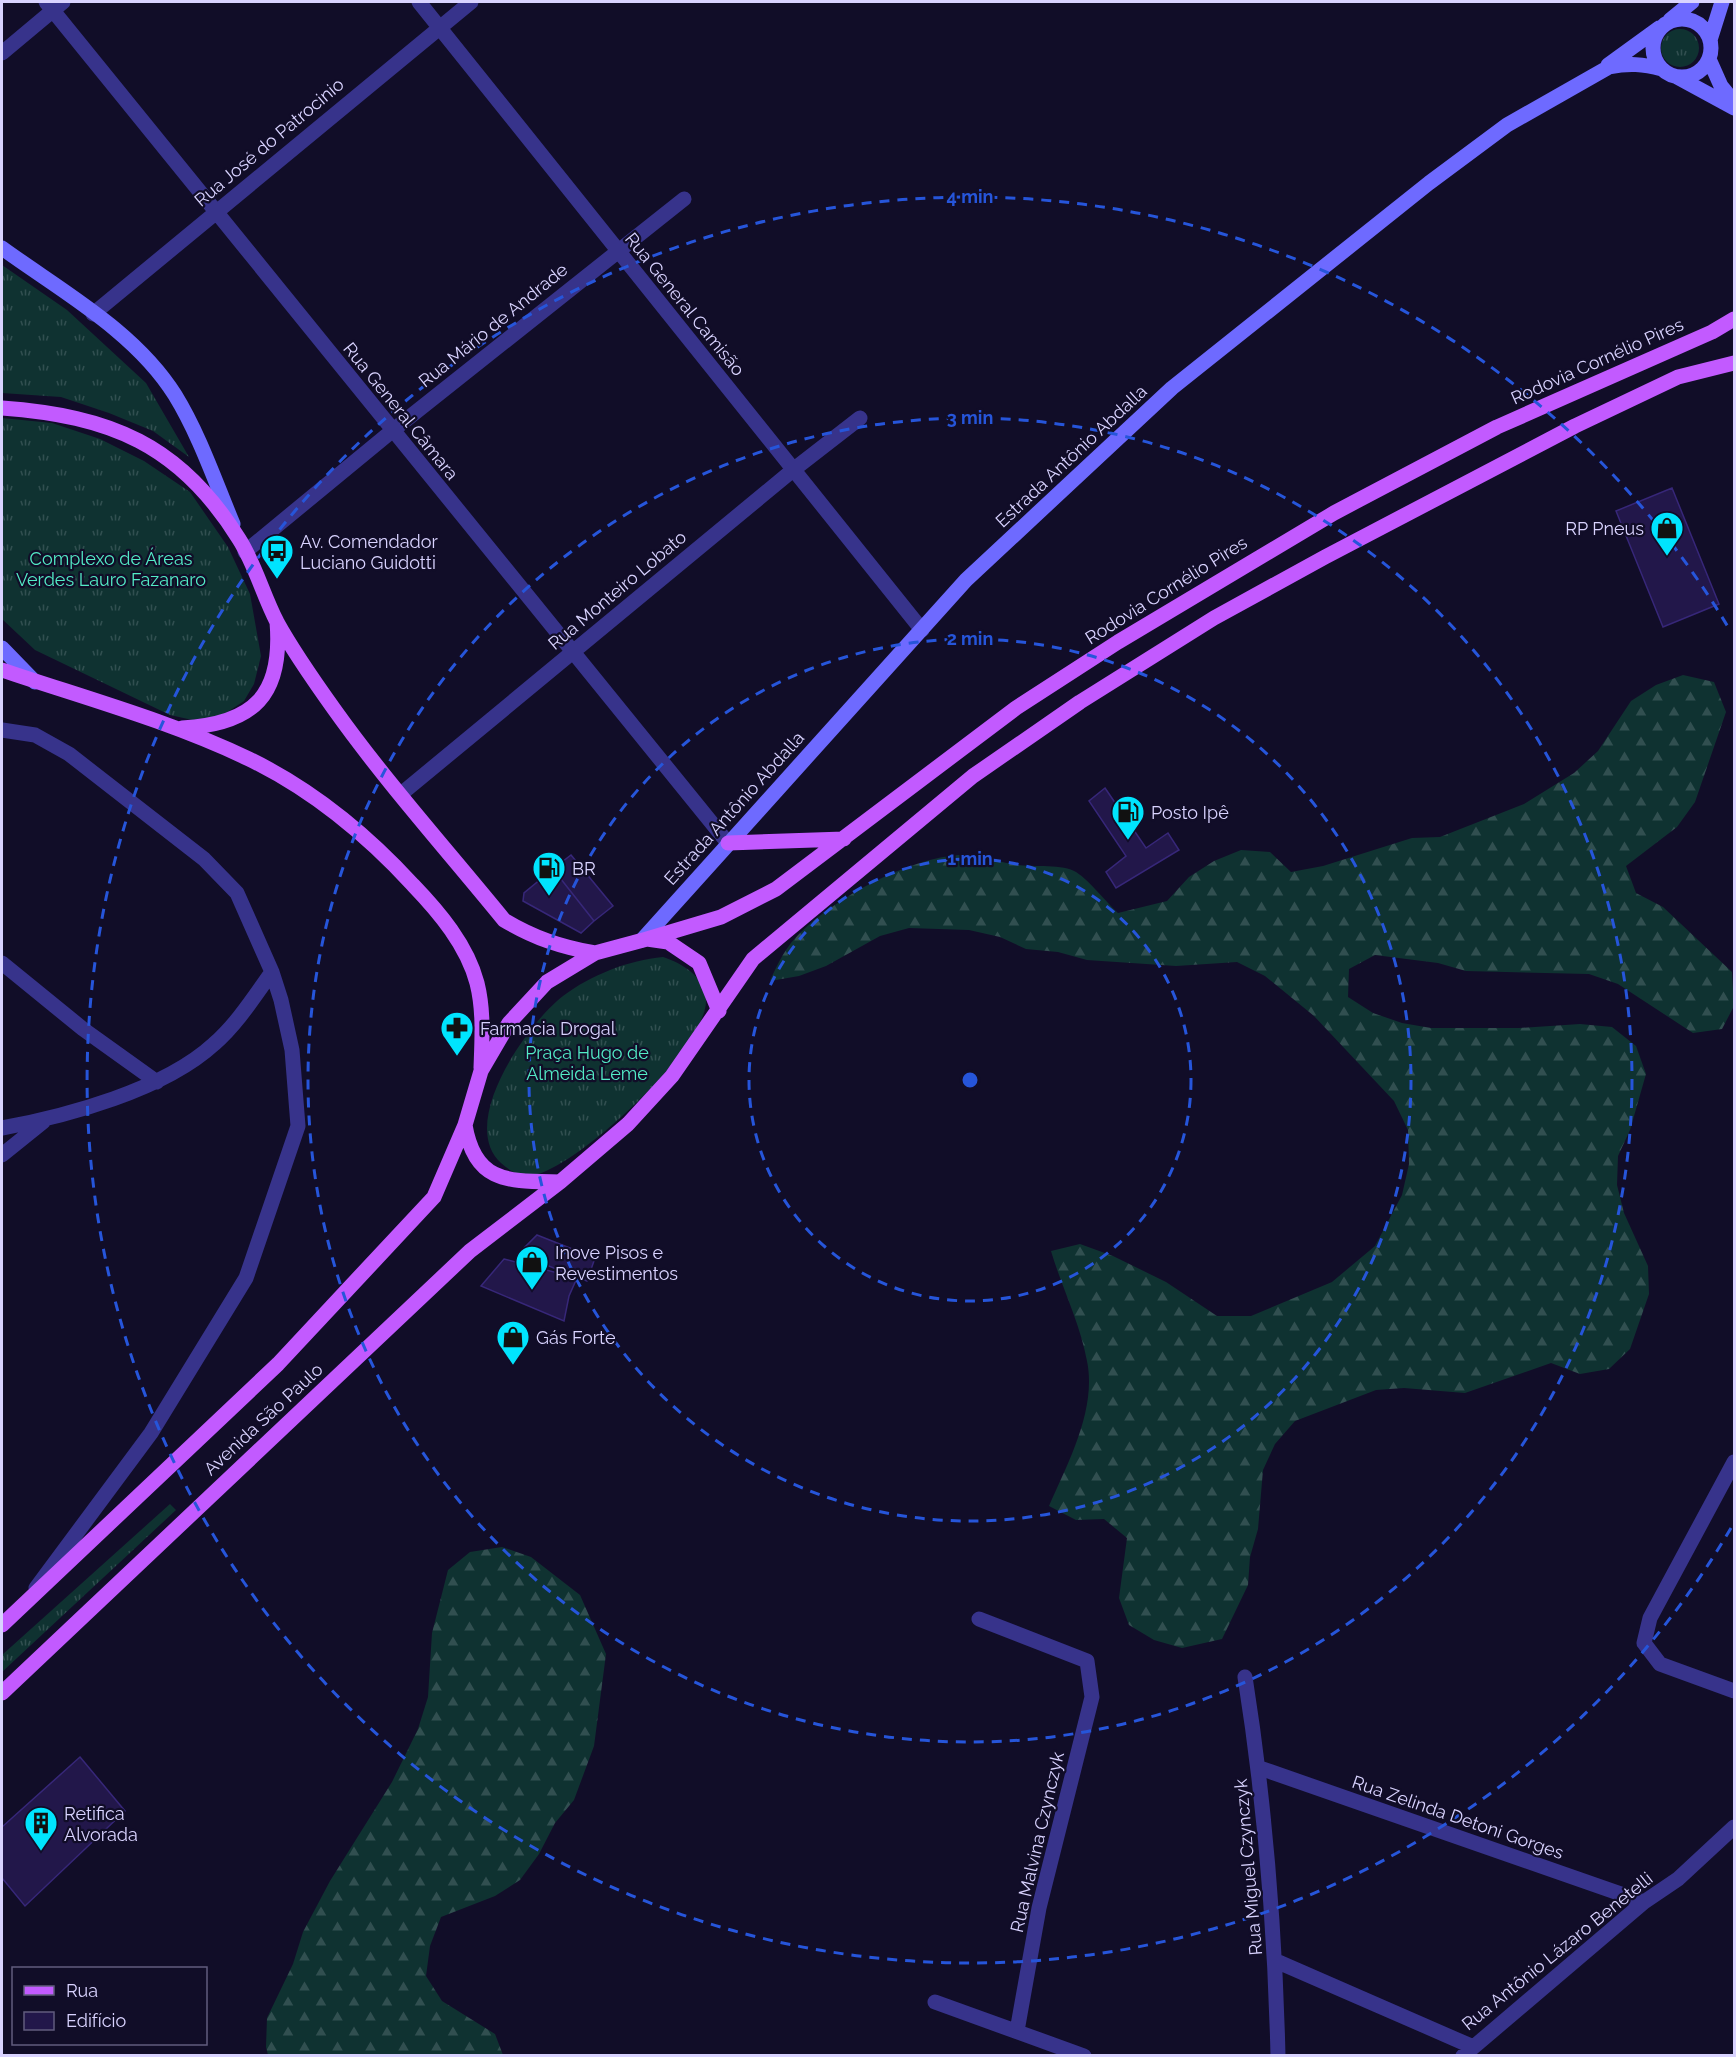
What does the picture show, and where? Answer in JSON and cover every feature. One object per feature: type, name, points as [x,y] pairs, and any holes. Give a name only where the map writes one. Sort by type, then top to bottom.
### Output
[{"type":"main road","name":"Rodovia Cornélio Pires","points":[[595,953],[721,917],[776,889],[1016,708],[1224,577],[1334,513],[1497,427],[1712,332],[1734,319]]},
{"type":"main road","points":[[719,1011],[753,959],[973,776],[1080,702],[1214,618],[1575,426],[1678,377],[1734,363]]},
{"type":"main road","points":[[2,408],[42,411],[98,422],[150,446],[198,483],[243,546],[277,622],[334,709],[504,920],[540,939],[595,953]]},
{"type":"main road","points":[[179,728],[210,726],[231,721],[252,710],[267,692],[272,680],[278,652],[277,622]]},
{"type":"main road","points":[[2,670],[179,728],[251,760],[316,799],[380,849],[433,906],[461,946],[477,981],[483,1018],[481,1071]]},
{"type":"main road","points":[[728,843],[844,839]]},
{"type":"main road","points":[[644,939],[668,942],[685,951],[699,963],[719,1011]]},
{"type":"main road","points":[[481,1071],[509,1023],[547,982],[595,953]]},
{"type":"main road","name":"Avenida São Paulo","points":[[2,1692],[470,1251],[560,1182],[628,1124],[672,1076],[719,1011]]},
{"type":"main road","name":"Avenida São Paulo","points":[[2,1625],[278,1364],[434,1197],[465,1125],[481,1071]]},
{"type":"main road","points":[[465,1125],[469,1148],[481,1166],[502,1177],[560,1182]]},
{"type":"street","name":"Rua General Camisão","points":[[419,2],[922,630]]},
{"type":"street","name":"Rua José do Patrocinio","points":[[93,314],[471,2]]},
{"type":"street","name":"Estrada Antônio Abdalla","points":[[1594,76],[1692,2]]},
{"type":"street","points":[[1722,2],[1710,40],[1709,59],[1721,86],[1734,102]]},
{"type":"street","points":[[2,52],[54,4]]},
{"type":"street","name":"Rua General Câmara","points":[[54,4],[216,212],[728,843]]},
{"type":"street","points":[[1710,40],[1699,23],[1680,18],[1666,23],[1653,43],[1653,52],[1662,69],[1734,108]]},
{"type":"street","points":[[1677,77],[1696,74],[1709,59]]},
{"type":"street","name":"Estrada Antônio Abdalla","points":[[644,939],[966,580],[1172,388],[1437,177],[1507,125],[1610,67],[1627,63],[1644,64],[1662,69]]},
{"type":"street","name":"Rua Mário de Andrade","points":[[243,546],[684,199]]},
{"type":"street","points":[[2,248],[93,314],[139,351],[174,394],[200,445],[243,546]]},
{"type":"street","name":"Rua Monteiro Lobato","points":[[401,794],[793,470],[860,418]]},
{"type":"street","points":[[2,648],[35,682]]},
{"type":"street","points":[[2,730],[35,735],[69,753],[204,859],[237,893],[272,972],[292,1050],[298,1126],[246,1278],[151,1433],[23,1605]]},
{"type":"street","points":[[2,963],[83,1029],[157,1082]]},
{"type":"street","points":[[2,1128],[46,1120],[157,1082],[192,1062],[216,1044],[272,972]]},
{"type":"street","points":[[2,1155],[46,1120]]},
{"type":"street","points":[[1734,1462],[1650,1618],[1644,1643],[1660,1664],[1734,1691]]},
{"type":"street","name":"Rua Malvina Czynczyk","points":[[979,1619],[1087,1661],[1092,1697],[1039,1908],[1017,2031]]},
{"type":"street","name":"Rua Miguel Czynczyk","points":[[1245,1677],[1260,1768],[1276,1960],[1278,2055]]},
{"type":"street","name":"Rua Zelinda Detoni Gorges","points":[[1260,1768],[1644,1902]]},
{"type":"street","name":"Rua Antônio Lázaro Benetelli","points":[[1467,2051],[1644,1902],[1678,1879],[1734,1827]]},
{"type":"street","points":[[1276,1960],[1467,2051]]},
{"type":"street","points":[[935,2002],[1084,2055]]},
{"type":"green space","points":[[1680,29],[1693,35],[1699,48],[1693,61],[1680,67],[1667,61],[1661,48],[1667,35]]},
{"type":"green space","points":[[2,265],[67,310],[146,383],[189,457],[153,431],[109,413],[61,397],[2,393]]},
{"type":"green space","name":"Complexo de Áreas Verdes Lauro Fazanaro","points":[[2,418],[52,423],[100,439],[144,461],[190,492],[228,547],[250,594],[261,656],[254,684],[244,701],[220,717],[197,721],[170,715],[35,650],[2,619]]},
{"type":"green space","points":[[1683,675],[1714,682],[1726,712],[1695,802],[1677,827],[1626,866],[1636,893],[1663,907],[1732,972],[1734,1006],[1722,1029],[1693,1033],[1618,984],[1589,974],[1466,971],[1438,963],[1375,955],[1349,969],[1348,997],[1373,1013],[1402,1023],[1431,1028],[1519,1028],[1580,1024],[1612,1027],[1636,1046],[1646,1074],[1630,1130],[1618,1156],[1617,1185],[1624,1213],[1648,1266],[1649,1294],[1630,1349],[1609,1369],[1580,1374],[1551,1363],[1465,1393],[1404,1388],[1376,1390],[1295,1421],[1275,1444],[1263,1470],[1258,1529],[1250,1557],[1248,1585],[1222,1639],[1182,1648],[1154,1640],[1129,1625],[1119,1598],[1127,1538],[1104,1519],[1076,1520],[1049,1506],[1079,1435],[1088,1398],[1089,1379],[1080,1333],[1051,1251],[1080,1244],[1113,1256],[1166,1282],[1217,1316],[1251,1316],[1332,1282],[1375,1246],[1402,1195],[1409,1164],[1408,1130],[1394,1101],[1314,1016],[1265,976],[1237,962],[1176,966],[1087,960],[1058,952],[1026,949],[1000,937],[969,930],[909,928],[880,936],[826,966],[799,976],[770,981],[779,961],[796,937],[816,919],[854,893],[897,871],[939,858],[967,855],[1017,865],[1071,869],[1087,881],[1118,913],[1167,901],[1189,877],[1214,861],[1241,850],[1270,852],[1291,872],[1323,866],[1412,838],[1440,837],[1524,804],[1574,773],[1598,751],[1631,701],[1656,685]]},
{"type":"green space","name":"Praça Hugo de Almeida Leme","points":[[663,957],[685,967],[702,984],[705,991],[706,999],[701,1020],[687,1045],[638,1102],[580,1151],[554,1167],[534,1175],[520,1174],[508,1169],[501,1163],[490,1145],[487,1124],[492,1100],[502,1075],[532,1028],[548,1009],[586,981],[624,965]]},
{"type":"green space","points":[[170,1504],[176,1510],[2,1672],[2,1655]]},
{"type":"green space","points":[[502,1547],[531,1557],[580,1595],[606,1654],[594,1746],[574,1800],[555,1823],[539,1854],[520,1880],[495,1896],[441,1917],[430,1946],[426,1976],[442,2001],[495,2034],[503,2055],[268,2055],[267,2018],[293,1964],[303,1932],[330,1881],[392,1782],[418,1729],[428,1697],[432,1633],[448,1570],[470,1552]]},
{"type":"building","name":"RP Pneus","points":[[1672,488],[1719,604],[1663,627],[1616,511]]},
{"type":"building","name":"Posto Ipê","points":[[1105,788],[1146,848],[1168,833],[1179,850],[1116,888],[1106,872],[1126,856],[1089,801]]},
{"type":"building","points":[[571,855],[613,906],[594,921],[553,869]]},
{"type":"building","name":"BR","points":[[553,869],[594,921],[581,933],[523,901],[524,893]]},
{"type":"building","points":[[537,1235],[595,1258],[587,1281],[518,1254]]},
{"type":"building","name":"Inove Pisos e Revestimentos","points":[[504,1259],[577,1278],[569,1296],[564,1321],[481,1286]]},
{"type":"building","name":"Retifica Alvorada","points":[[80,1757],[125,1811],[25,1906],[2,1878],[2,1827]]},
{"type":"place","name":"RP Pneus","points":[[1667,557]]},
{"type":"place","name":"Av. Comendador Luciano Guidotti","points":[[277,580]]},
{"type":"place","name":"Posto Ipê","points":[[1128,841]]},
{"type":"place","name":"BR","points":[[549,897]]},
{"type":"place","name":"Farmacia Drogal","points":[[457,1057]]},
{"type":"place","name":"Inove Pisos e Revestimentos","points":[[532,1291]]},
{"type":"place","name":"Gás Forte","points":[[513,1366]]},
{"type":"place","name":"Retifica Alvorada","points":[[41,1852]]}]
